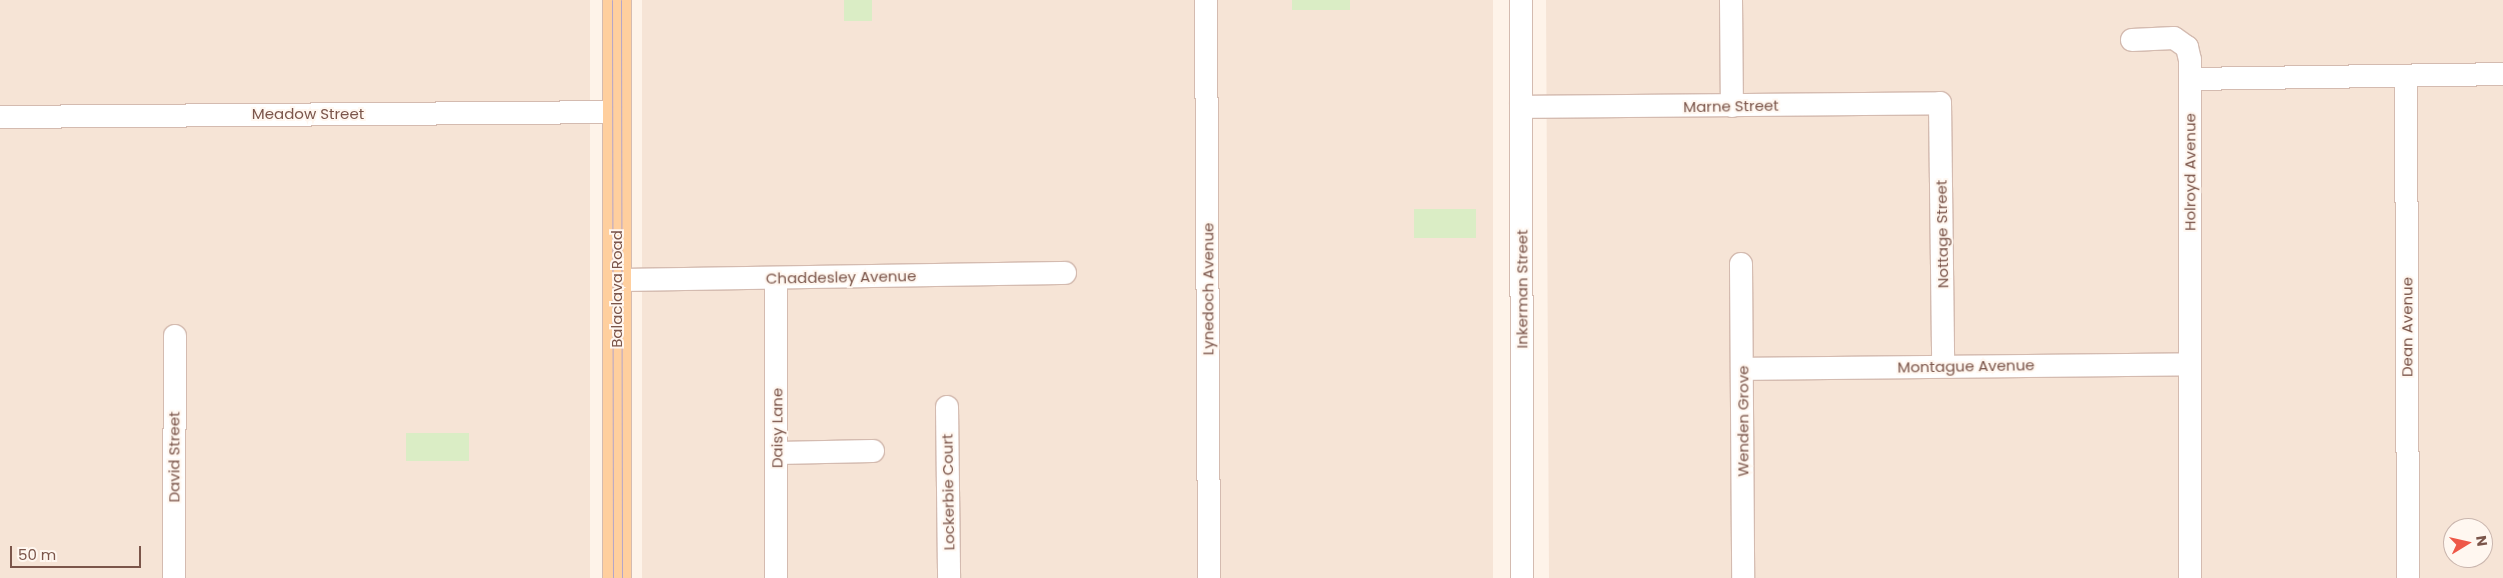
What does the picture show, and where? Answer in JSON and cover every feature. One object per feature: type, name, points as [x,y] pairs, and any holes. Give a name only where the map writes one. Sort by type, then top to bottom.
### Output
[{"type":"main road","name":"Balaclava Road","points":[[617,0],[617,578]]},
{"type":"street","name":"Lynedoch Avenue","points":[[1206,0],[1209,578]]},
{"type":"street","name":"Inkerman Street","points":[[1521,0],[1522,578]]},
{"type":"street","points":[[1731,0],[1732,106]]},
{"type":"street","name":"Holroyd Avenue","points":[[2132,40],[2181,41],[2188,51],[2190,79],[2190,578]]},
{"type":"street","points":[[2190,79],[2503,74]]},
{"type":"street","name":"Dean Avenue","points":[[2406,76],[2408,578]]},
{"type":"street","name":"Marne Street","points":[[1521,107],[1940,103]]},
{"type":"street","name":"Nottage Street","points":[[1940,103],[1944,366]]},
{"type":"street","name":"Meadow Street","points":[[0,117],[617,112]]},
{"type":"street","name":"Wenden Grove","points":[[1741,264],[1743,578]]},
{"type":"street","name":"Chaddesley Avenue","points":[[617,280],[1065,272]]},
{"type":"street","name":"Daisy Lane","points":[[776,278],[776,578]]},
{"type":"street","name":"David Street","points":[[174,578],[175,336]]},
{"type":"street","name":"Montague Avenue","points":[[1742,369],[2189,364]]},
{"type":"street","name":"Lockerbie Court","points":[[947,406],[950,578]]},
{"type":"street","points":[[777,453],[874,451]]},
{"type":"shaded area","points":[[0,0],[590,0],[590,578],[0,578]]},
{"type":"shaded area","points":[[642,0],[1493,0],[1493,578],[642,578]]},
{"type":"shaded area","points":[[1546,0],[2503,0],[2503,578],[1549,578]]},
{"type":"green space","points":[[844,0],[872,0],[872,21],[844,21]]},
{"type":"green space","points":[[1292,0],[1350,0],[1350,10],[1292,10]]},
{"type":"green space","points":[[1414,209],[1476,209],[1476,238],[1414,238]]},
{"type":"green space","points":[[406,433],[469,433],[469,461],[406,461]]},
{"type":"tram line","points":[[612,0],[613,578]]},
{"type":"tram line","points":[[621,0],[622,578]]}]
